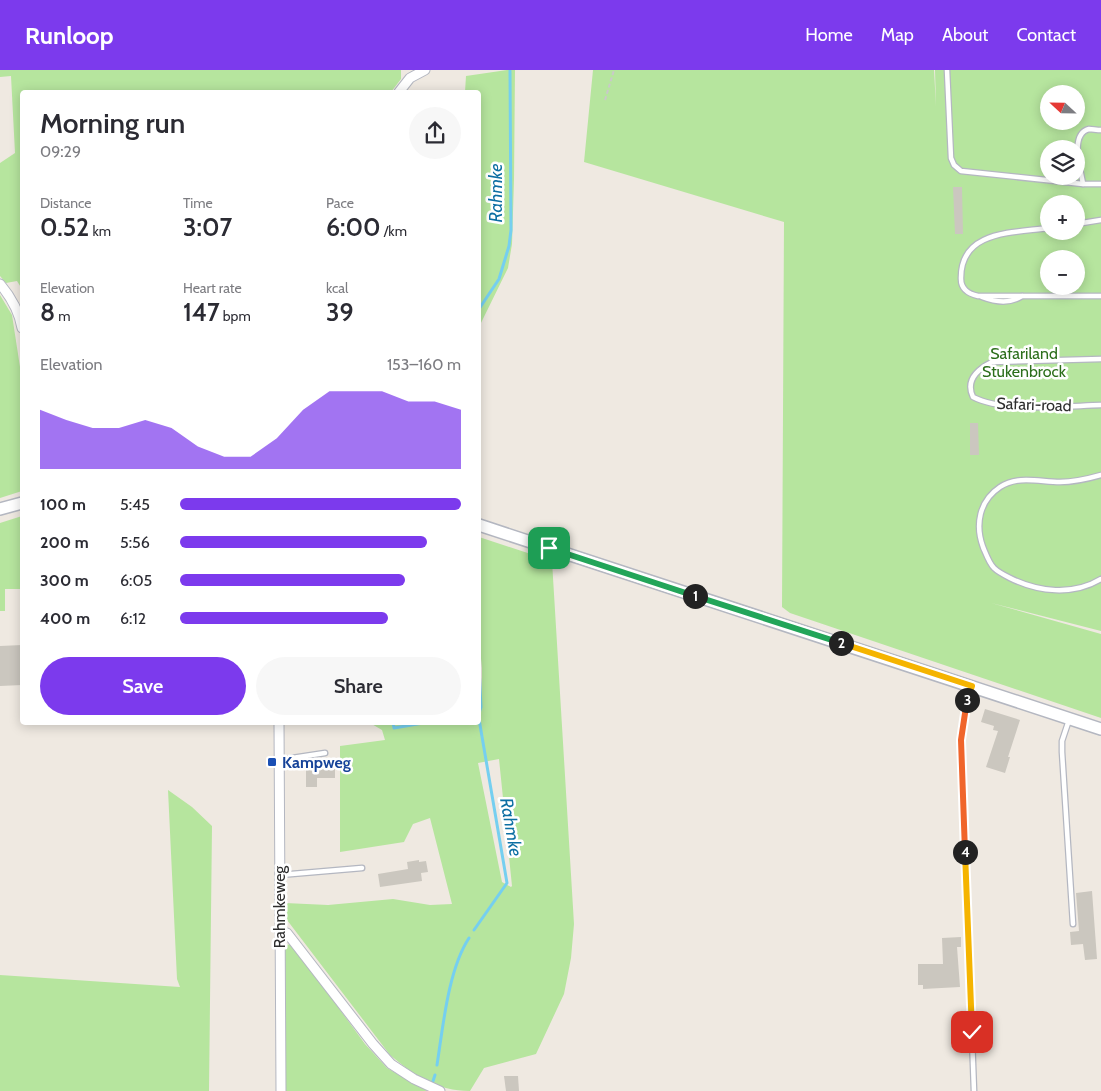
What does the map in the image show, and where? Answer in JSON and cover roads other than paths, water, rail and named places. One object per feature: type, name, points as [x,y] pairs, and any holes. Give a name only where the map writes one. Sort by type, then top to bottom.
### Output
[{"type":"main road","points":[[0,509],[20,504]]},
{"type":"main road","points":[[481,526],[1101,729]]},
{"type":"street","points":[[400,90],[409,74],[425,70]]},
{"type":"street","points":[[0,284],[13,301],[20,316]]},
{"type":"street","name":"Rahmkeweg","points":[[279,725],[281,1091]]},
{"type":"street","points":[[280,931],[287,933],[373,1044],[391,1064],[414,1079],[440,1091]]},
{"type":"lane","points":[[947,70],[951,158],[954,165],[961,171],[1040,179]]},
{"type":"lane","points":[[1079,140],[1080,135],[1088,129],[1101,130]]},
{"type":"lane","points":[[1085,184],[1101,184]]},
{"type":"lane","points":[[1085,223],[1101,220]]},
{"type":"lane","points":[[1040,229],[993,236],[980,241],[968,252],[961,270],[961,284],[966,291],[978,296],[1101,296]]},
{"type":"lane","name":"Safari-road","points":[[1101,359],[992,362],[981,367],[973,376],[970,384],[973,397],[992,404],[1027,406],[1101,405]]},
{"type":"lane","points":[[1101,475],[1061,482],[1016,480],[1000,487],[989,497],[980,511],[978,524],[980,538],[993,567],[1019,582],[1040,589],[1056,590],[1090,585],[1101,579]]},
{"type":"lane","points":[[972,686],[967,699],[961,740],[974,1091]]},
{"type":"lane","points":[[1070,719],[1062,741],[1062,752],[1073,924]]},
{"type":"lane","points":[[279,760],[325,753]]},
{"type":"lane","points":[[279,875],[362,868]]},
{"type":"waterway","name":"Rahmke","points":[[481,306],[499,279],[509,246],[511,230],[510,71]]},
{"type":"waterway","name":"Rahmke","points":[[394,725],[394,728],[412,725]]},
{"type":"waterway","name":"Rahmke","points":[[474,930],[507,883],[480,725]]},
{"type":"waterway","name":"Rahmke","points":[[437,1065],[451,982],[462,951],[469,938]]},
{"type":"waterway","name":"Rahmke","points":[[433,1081],[435,1075]]},
{"type":"place","name":"Kampweg","points":[[272,762]]},
{"type":"park label","name":"Safariland Stukenbrock","points":[[1024,362]]}]
